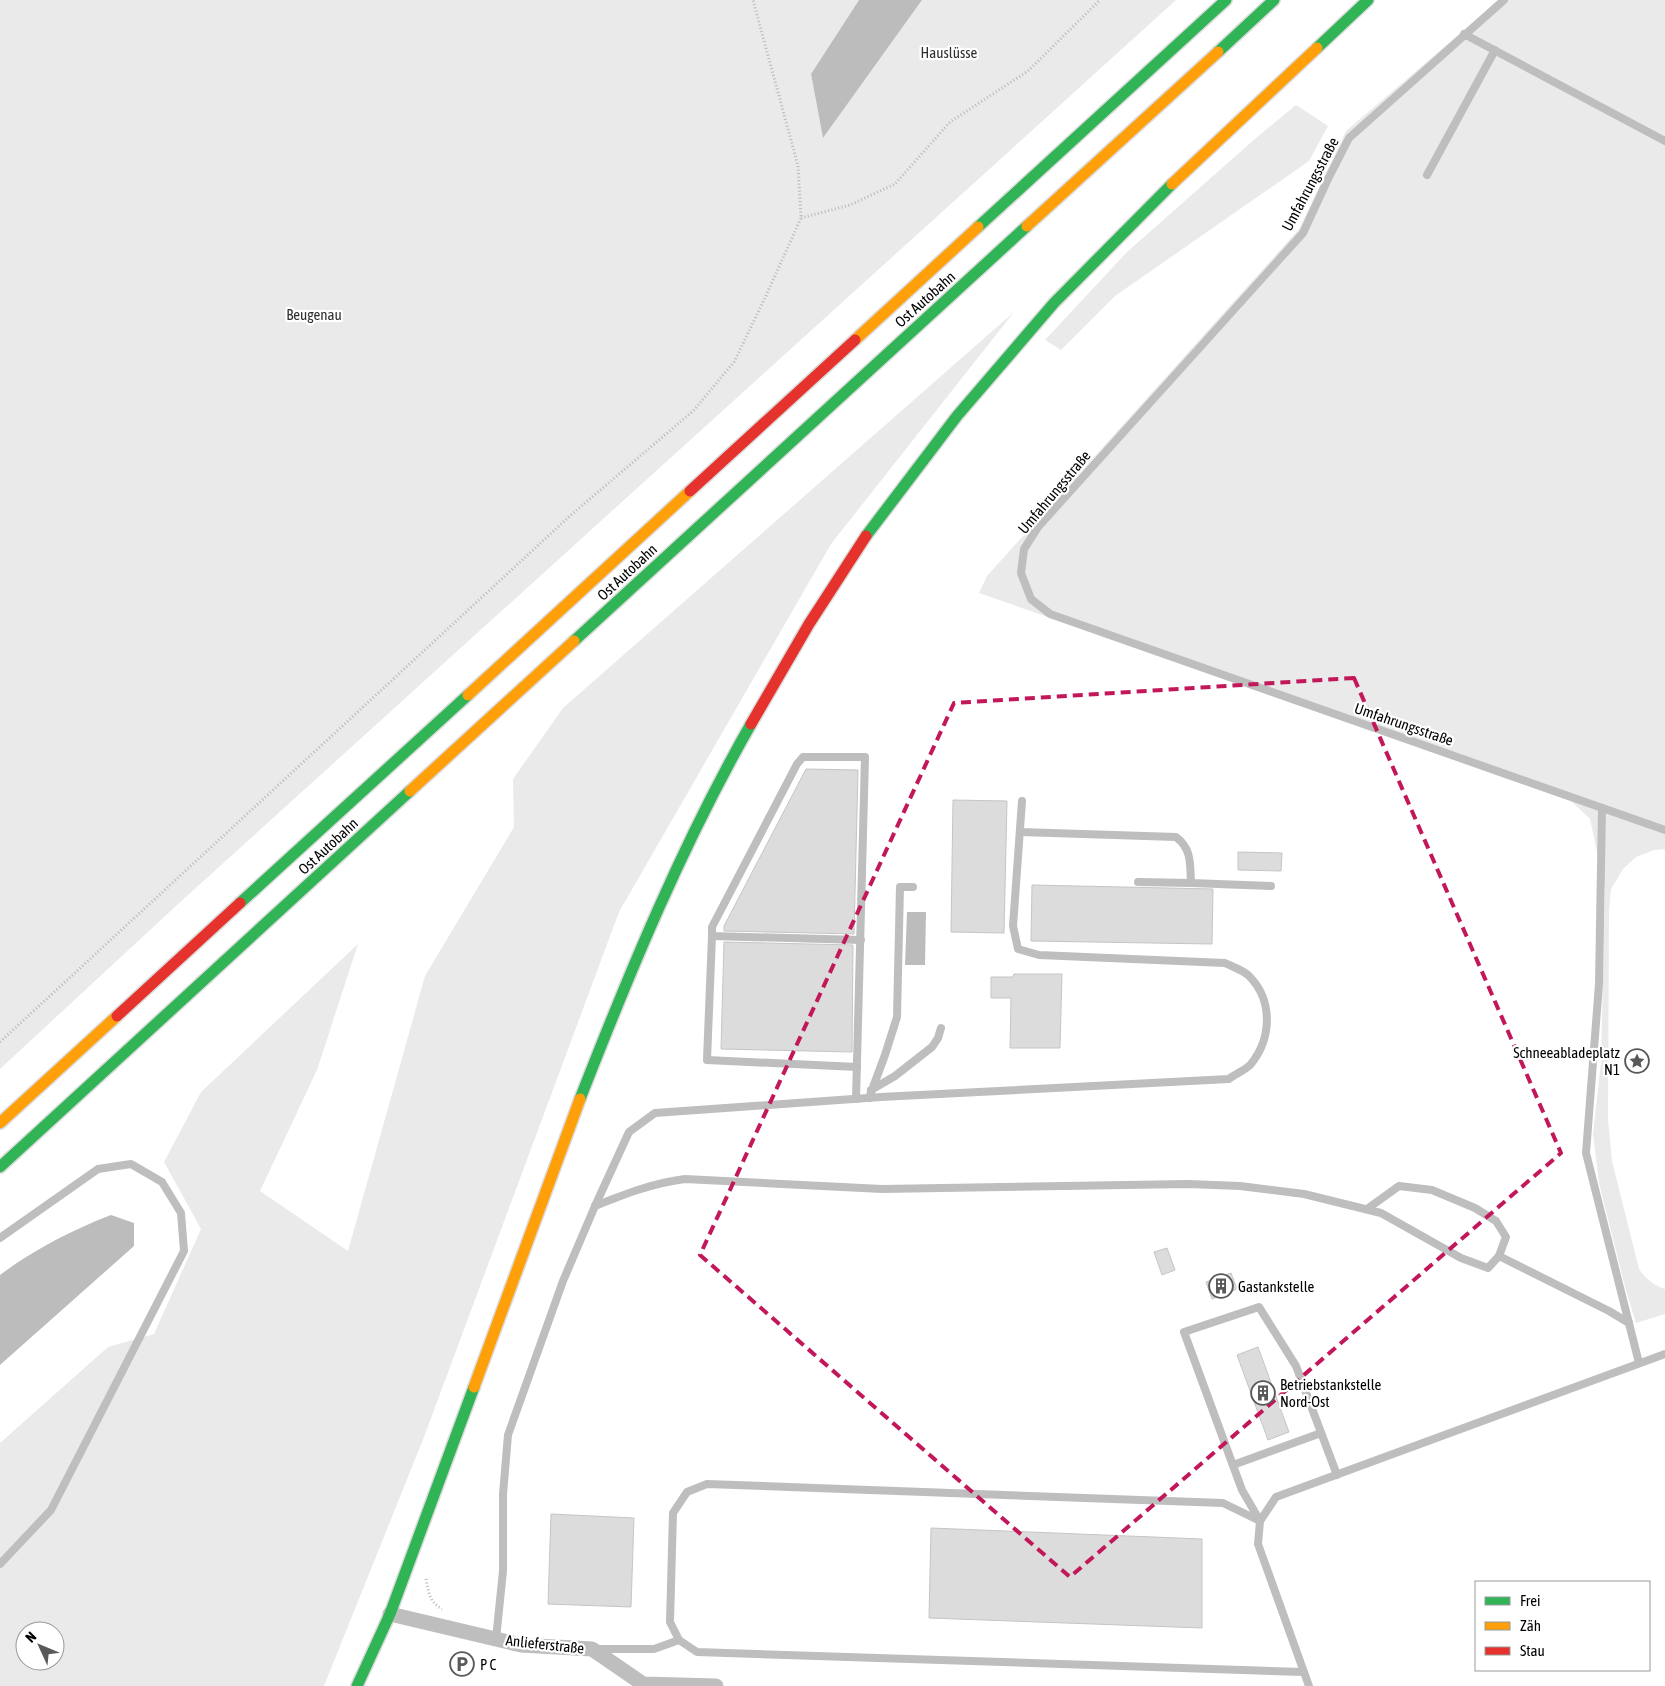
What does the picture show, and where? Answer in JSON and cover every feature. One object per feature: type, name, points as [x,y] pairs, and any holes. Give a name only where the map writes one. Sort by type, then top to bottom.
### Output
[{"type":"main road","name":"Ost Autobahn","points":[[0,1123],[1226,0]]},
{"type":"main road","name":"Ost Autobahn","points":[[0,1167],[1274,0]]},
{"type":"main road","points":[[358,1686],[390,1614],[559,1156],[624,988],[673,875],[722,775],[809,624],[871,529],[957,416],[1054,303],[1181,175],[1368,0]]},
{"type":"street","name":"Anlieferstraße","points":[[390,1614],[521,1645],[592,1649],[643,1684],[716,1686]]},
{"type":"lane","name":"Umfahrungsstraße","points":[[1504,0],[1350,138],[1328,179],[1303,233],[1038,527],[1024,549],[1021,572],[1031,598],[1050,614],[1665,830]]},
{"type":"lane","points":[[1464,34],[1665,141]]},
{"type":"lane","points":[[1427,175],[1495,50]]},
{"type":"lane","points":[[856,1099],[857,1067],[860,940],[865,757],[803,757],[797,764],[712,927],[707,1060],[857,1067]]},
{"type":"lane","points":[[870,1094],[1228,1079],[1251,1065],[1264,1040],[1268,1012],[1260,989],[1248,974],[1225,963],[1039,955],[1018,949],[1013,926],[1022,801]]},
{"type":"lane","points":[[1602,808],[1599,984],[1586,1153],[1639,1363]]},
{"type":"lane","points":[[1020,832],[1176,837],[1187,849],[1190,860],[1191,883]]},
{"type":"lane","points":[[1138,882],[1271,886]]},
{"type":"lane","points":[[870,1094],[897,1017],[900,887],[913,886]]},
{"type":"lane","points":[[712,936],[860,940]]},
{"type":"lane","points":[[496,1639],[503,1571],[503,1494],[508,1435],[563,1281],[629,1132],[655,1113],[856,1099],[870,1094],[932,1047],[938,1038],[941,1028]]},
{"type":"lane","points":[[0,1238],[98,1169],[131,1164],[162,1182],[181,1212],[184,1251],[51,1510],[0,1564]]},
{"type":"lane","points":[[595,1206],[660,1182],[685,1178],[882,1189],[1060,1185],[1214,1185],[1240,1186],[1304,1194],[1367,1209],[1381,1212],[1461,1258],[1488,1268],[1499,1256],[1506,1237],[1496,1221],[1474,1208],[1432,1190],[1399,1186],[1367,1209]]},
{"type":"lane","points":[[1499,1256],[1609,1311],[1629,1323]]},
{"type":"lane","points":[[1260,1521],[1242,1490],[1184,1332],[1259,1307],[1296,1366],[1337,1475]]},
{"type":"lane","points":[[1309,1686],[1258,1544],[1260,1521],[1276,1497],[1665,1354]]},
{"type":"lane","points":[[1233,1465],[1321,1433]]},
{"type":"lane","points":[[1260,1521],[1223,1503],[707,1484],[687,1492],[673,1512],[670,1622],[679,1640],[697,1652],[1304,1672]]},
{"type":"lane","points":[[592,1649],[654,1649],[679,1640]]},
{"type":"path","points":[[0,1042],[571,515],[693,411],[734,362],[801,218],[798,166],[753,0]]},
{"type":"path","points":[[801,218],[850,204],[895,184],[950,122],[1028,71],[1100,0]]},
{"type":"highlighted area","points":[[1354,678],[1561,1153],[1070,1577],[700,1255],[954,703]]},
{"type":"green space","name":"Beugenau","points":[[0,0],[859,0],[811,74],[823,138],[922,0],[1176,0],[177,905],[0,1069]]},
{"type":"green space","points":[[1499,0],[1665,0],[1665,849],[1654,850],[1636,857],[1623,869],[1611,889],[1609,912],[1608,1119],[1612,1161],[1639,1269],[1650,1281],[1665,1289],[1665,1314],[1636,1323],[1599,1183],[1593,1134],[1601,1062],[1605,889],[1590,819],[1568,798],[979,593],[987,576],[1299,229],[1346,131]]},
{"type":"green space","points":[[1296,105],[1328,126],[1309,161],[1115,296],[1061,350],[1045,340],[1127,252]]},
{"type":"green space","points":[[1014,312],[831,544],[619,912],[424,1437],[324,1686],[0,1686],[0,1443],[108,1347],[154,1334],[201,1229],[164,1162],[201,1092],[358,944],[317,1070],[260,1191],[348,1251],[425,976],[514,827],[513,779],[563,708]]},
{"type":"shaded area","points":[[859,0],[922,0],[823,138],[811,74]]},
{"type":"shaded area","points":[[907,912],[926,912],[925,965],[905,965]]},
{"type":"shaded area","points":[[111,1215],[134,1223],[134,1246],[0,1365],[0,1275],[53,1241]]},
{"type":"building","points":[[806,769],[858,770],[854,934],[724,931],[724,926]]},
{"type":"building","points":[[953,800],[1007,801],[1004,933],[951,932]]},
{"type":"building","points":[[1238,852],[1282,853],[1281,871],[1238,870]]},
{"type":"building","points":[[1032,885],[1213,889],[1212,944],[1031,941]]},
{"type":"building","points":[[724,942],[853,945],[852,1052],[721,1049]]},
{"type":"building","points":[[1014,974],[1062,974],[1060,1048],[1010,1048],[1011,998],[991,998],[991,977],[1013,977]]},
{"type":"building","points":[[1167,1248],[1175,1270],[1162,1275],[1154,1252]]},
{"type":"building","name":"Gastankstelle","points":[[1231,1273],[1237,1289],[1212,1299],[1206,1282]]},
{"type":"building","name":"Betriebstankstelle Nord-Ost","points":[[1258,1347],[1289,1432],[1268,1440],[1237,1355]]},
{"type":"building","points":[[551,1514],[634,1518],[631,1607],[548,1604]]},
{"type":"building","points":[[931,1528],[1202,1539],[1202,1628],[929,1618]]},
{"type":"traffic: fast","points":[[978,227],[1226,0]]},
{"type":"traffic: fast","points":[[1218,52],[1274,0]]},
{"type":"traffic: fast","points":[[1317,48],[1368,0]]},
{"type":"traffic: fast","points":[[866,536],[957,416],[1054,303],[1172,184]]},
{"type":"traffic: fast","points":[[574,641],[1027,226]]},
{"type":"traffic: fast","points":[[240,903],[468,695]]},
{"type":"traffic: fast","points":[[580,1099],[638,955],[680,861],[751,724]]},
{"type":"traffic: fast","points":[[0,1167],[410,791]]},
{"type":"traffic: fast","points":[[357,1686],[390,1614],[474,1387]]},
{"type":"traffic: slow","points":[[1172,184],[1317,48]]},
{"type":"traffic: slow","points":[[1027,226],[1218,52]]},
{"type":"traffic: slow","points":[[855,340],[978,227]]},
{"type":"traffic: slow","points":[[468,695],[690,491]]},
{"type":"traffic: slow","points":[[410,791],[574,641]]},
{"type":"traffic: slow","points":[[0,1123],[117,1016]]},
{"type":"traffic: slow","points":[[474,1387],[580,1099]]},
{"type":"traffic: jam","points":[[690,491],[855,340]]},
{"type":"traffic: jam","points":[[751,724],[809,624],[866,536]]},
{"type":"traffic: jam","points":[[117,1016],[240,903]]},
{"type":"place","name":"Schneeabladeplatz N1","points":[[1637,1061]]},
{"type":"place","name":"Gastankstelle","points":[[1221,1286]]},
{"type":"place","name":"Betriebstankstelle Nord-Ost","points":[[1263,1393]]},
{"type":"place","name":"P C","points":[[462,1664]]},
{"type":"park label","name":"Hauslüsse","points":[[949,52]]}]
